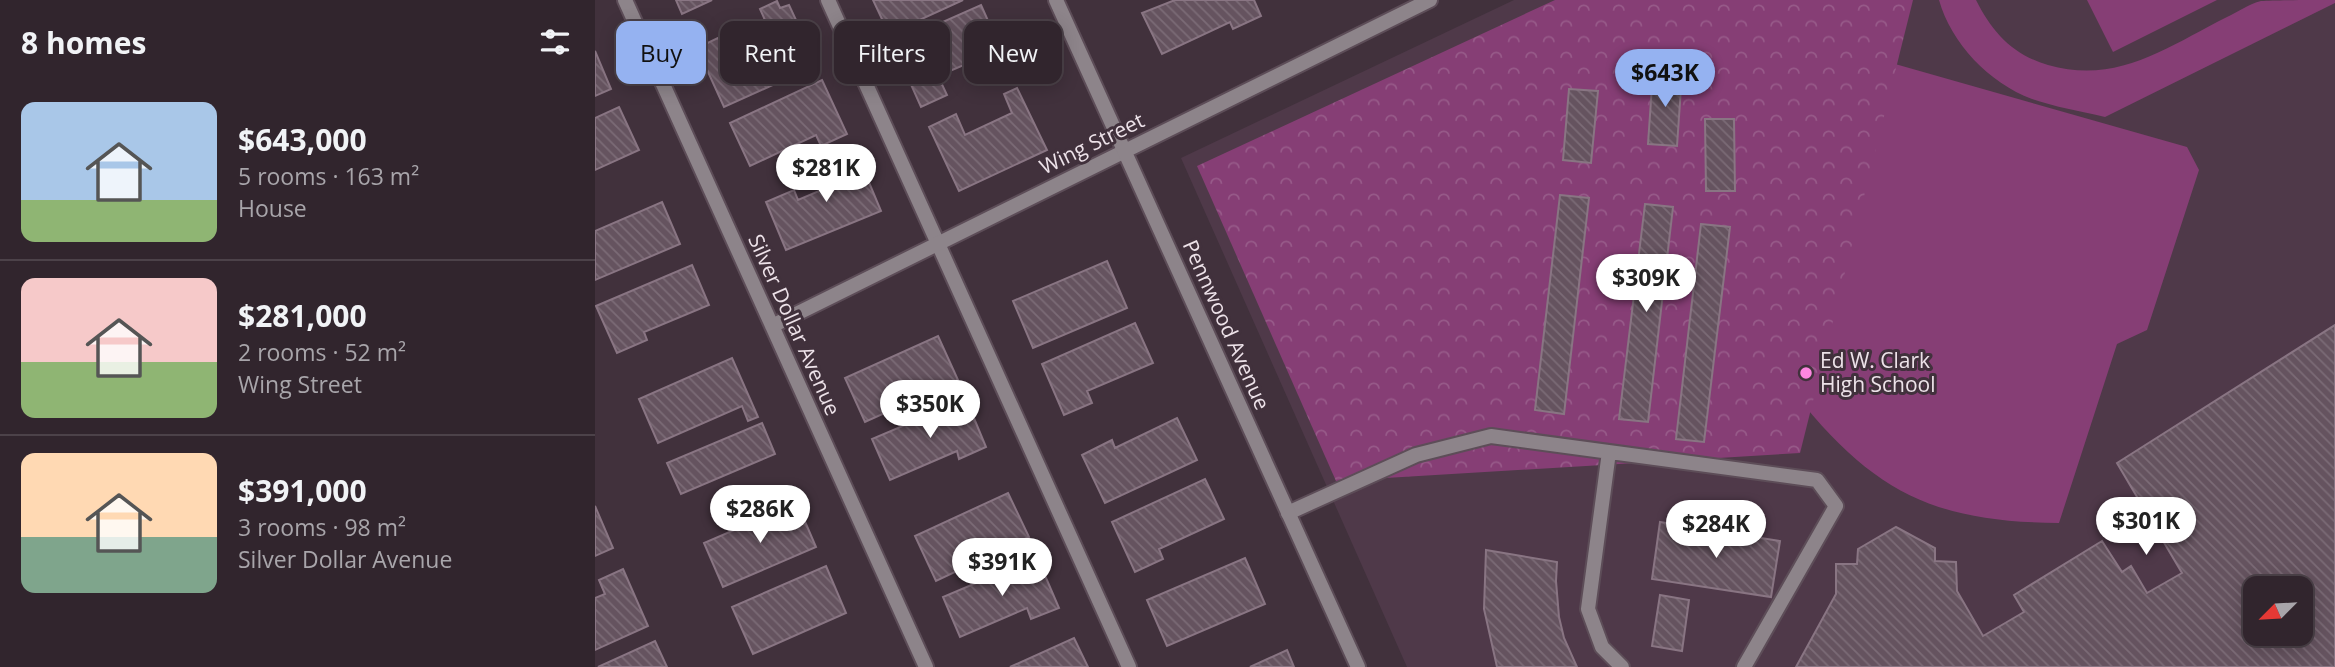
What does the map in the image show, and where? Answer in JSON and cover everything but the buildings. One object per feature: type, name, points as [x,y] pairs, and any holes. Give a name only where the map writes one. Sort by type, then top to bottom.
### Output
[{"type":"street","name":"Silver Dollar Avenue","points":[[625,0],[926,667]]},
{"type":"street","points":[[828,0],[1129,667]]},
{"type":"street","name":"Pennwood Avenue","points":[[1056,0],[1358,667]]},
{"type":"street","name":"Wing Street","points":[[772,326],[1430,0]]},
{"type":"street","points":[[1288,513],[1416,455],[1491,436],[1817,480],[1836,506],[1745,667]]},
{"type":"street","points":[[1609,452],[1588,609],[1602,647],[1622,667]]},
{"type":"shaded area","name":"Ed W. Clark High School","points":[[1514,0],[2335,0],[2335,667],[1407,667],[1181,158]]},
{"type":"green space","points":[[1555,0],[1913,0],[1800,453],[1336,481],[1197,166]]},
{"type":"green space","points":[[1939,0],[1976,0],[1989,22],[2014,48],[2036,61],[2073,70],[2120,67],[2141,60],[2261,1],[2335,0],[2335,3],[2105,117],[2032,99],[2001,83],[1962,46]]},
{"type":"green space","points":[[2087,0],[2217,0],[2113,52]]},
{"type":"green space","points":[[1867,56],[2187,147],[2199,170],[2147,330],[2117,344],[2059,523],[1980,517],[1915,498],[1859,462],[1804,405]]},
{"type":"place","name":"Ed W. Clark High School","points":[[1806,373]]}]
